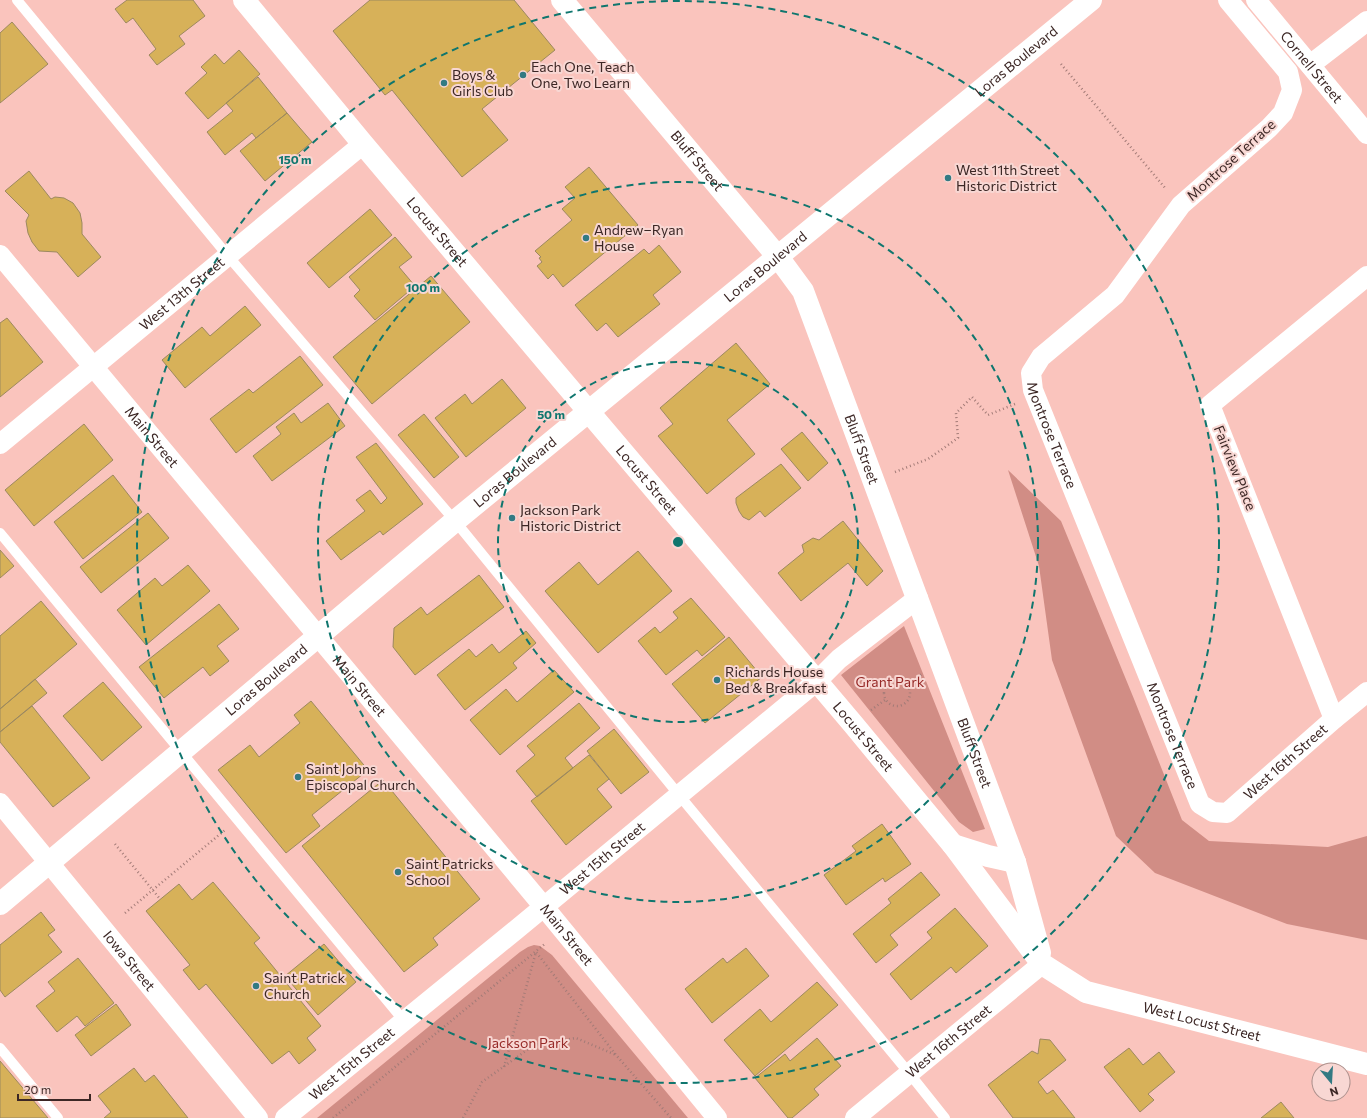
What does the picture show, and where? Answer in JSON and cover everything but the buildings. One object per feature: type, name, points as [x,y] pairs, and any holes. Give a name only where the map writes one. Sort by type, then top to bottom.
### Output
[{"type":"main road","name":"Locust Street","points":[[244,0],[363,144],[817,680],[953,844],[1042,964]]},
{"type":"main road","name":"Bluff Street","points":[[562,0],[778,257],[803,292],[1015,862],[1042,964]]},
{"type":"main road","name":"Loras Boulevard","points":[[0,904],[455,521],[1090,0]]},
{"type":"main road","points":[[953,844],[988,856],[1015,862]]},
{"type":"main road","name":"West Locust Street","points":[[1042,964],[1086,992],[1367,1064]]},
{"type":"street","name":"Montrose Terrace","points":[[1200,804],[1033,390],[1031,373],[1041,357],[1114,295],[1181,205],[1269,128],[1283,113],[1292,90],[1288,72],[1228,0]]},
{"type":"street","name":"Cornell Street","points":[[1256,0],[1367,134]]},
{"type":"street","points":[[1310,65],[1367,21]]},
{"type":"street","name":"West 13th Street","points":[[0,444],[363,144]]},
{"type":"street","name":"Main Street","points":[[0,255],[544,907],[717,1118]]},
{"type":"street","name":"Fairview Place","points":[[1334,719],[1210,405],[1367,276]]},
{"type":"street","name":"West 15th Street","points":[[285,1118],[544,907],[817,680],[839,659],[918,598]]},
{"type":"street","name":"West 16th Street","points":[[1200,804],[1213,812],[1227,812],[1367,692]]},
{"type":"street","name":"Iowa Street","points":[[0,803],[50,862],[258,1118]]},
{"type":"street","name":"West 16th Street","points":[[855,1118],[1042,964]]},
{"type":"lane","points":[[17,0],[228,256],[455,521],[909,1073],[944,1118]]},
{"type":"lane","points":[[0,533],[404,1021]]},
{"type":"lane","points":[[0,1048],[58,1118]]},
{"type":"path","points":[[1061,64],[1168,192]]},
{"type":"path","points":[[894,472],[928,459],[958,438],[956,413],[972,397],[988,415],[1017,403]]},
{"type":"path","points":[[895,680],[899,680],[907,684],[910,688],[910,698],[904,705],[892,706],[885,700],[884,692],[887,684],[895,680]]},
{"type":"path","points":[[125,912],[237,820]]},
{"type":"path","points":[[115,844],[160,899]]},
{"type":"path","points":[[536,952],[616,1055],[670,1118]]},
{"type":"path","points":[[504,1067],[536,952]]},
{"type":"path","points":[[333,1118],[536,952]]},
{"type":"path","points":[[464,1118],[482,1082],[534,1046],[576,1038],[616,1055]]},
{"type":"green space","points":[[1008,470],[1061,521],[1182,820],[1209,841],[1328,847],[1367,836],[1367,940],[1287,924],[1155,873],[1116,836],[1052,660],[1039,566]]},
{"type":"green space","name":"Grant Park","points":[[904,626],[985,829],[973,832],[959,822],[841,675]]},
{"type":"green space","name":"Jackson Park","points":[[534,945],[540,946],[552,955],[688,1118],[317,1118],[520,952]]},
{"type":"place","name":"Each One, Teach One, Two Learn","points":[[523,75]]},
{"type":"place","name":"Boys & Girls Club","points":[[444,83]]},
{"type":"place","name":"West 11th Street Historic District","points":[[948,178]]},
{"type":"place","name":"Andrew–Ryan House","points":[[586,238]]},
{"type":"place","name":"Jackson Park Historic District","points":[[512,518]]},
{"type":"place","name":"Richards House Bed & Breakfast","points":[[717,680]]},
{"type":"place","name":"Saint Johns Episcopal Church","points":[[298,777]]},
{"type":"place","name":"Saint Patricks School","points":[[398,872]]},
{"type":"place","name":"Saint Patrick Church","points":[[256,986]]}]
